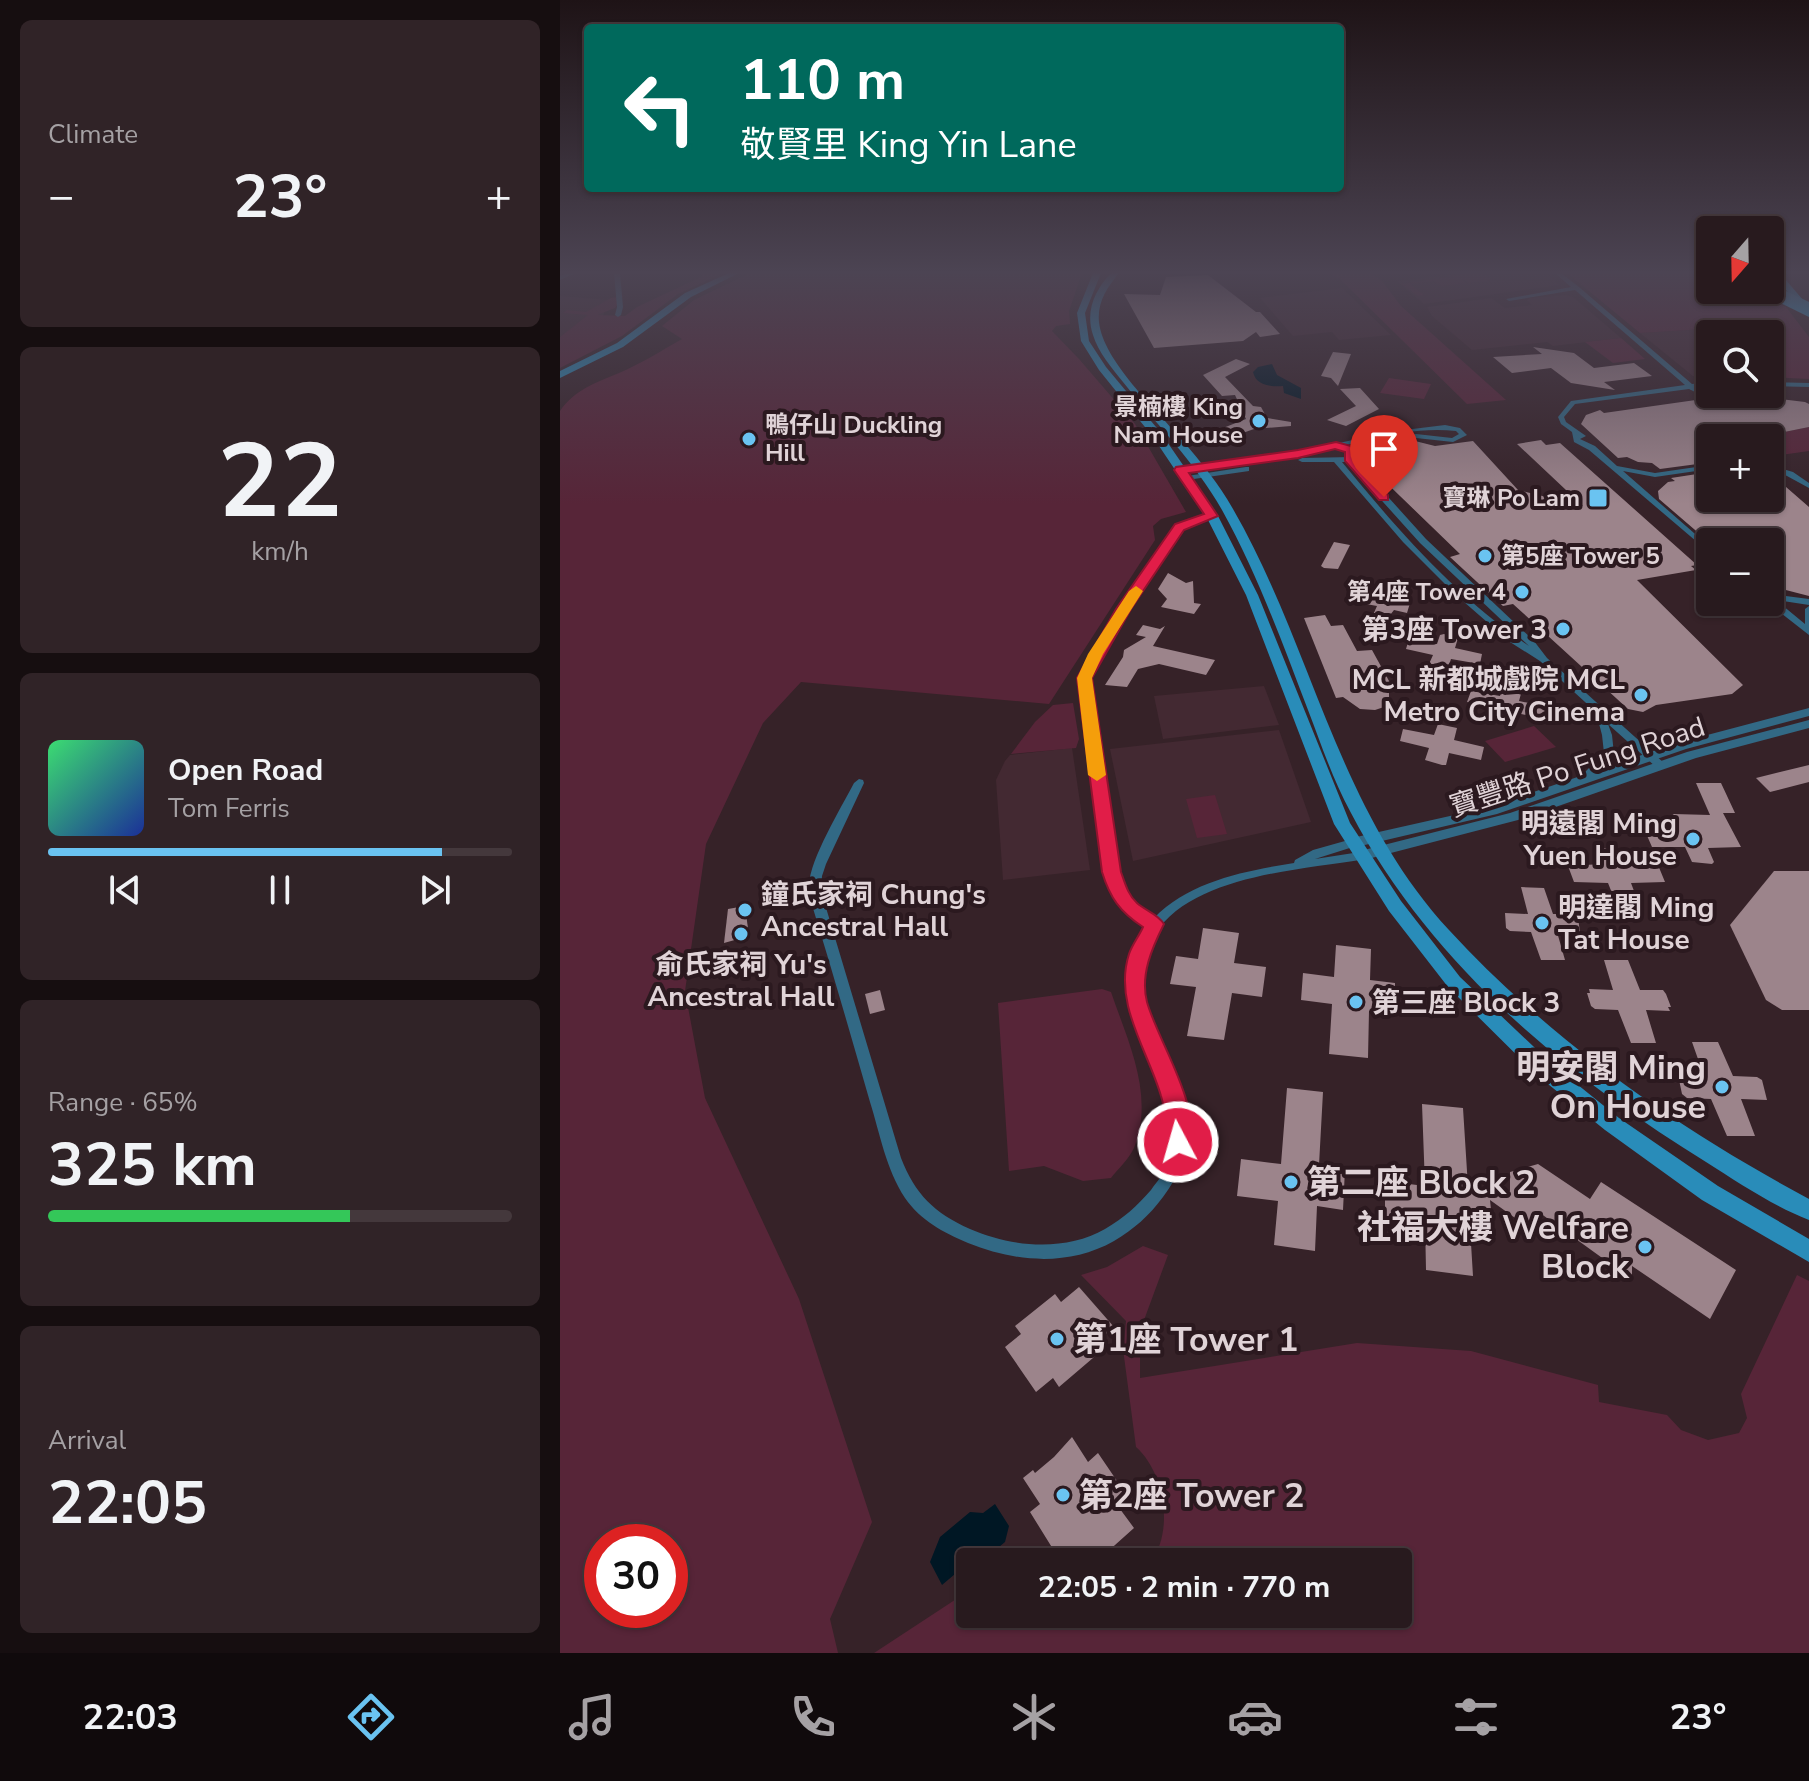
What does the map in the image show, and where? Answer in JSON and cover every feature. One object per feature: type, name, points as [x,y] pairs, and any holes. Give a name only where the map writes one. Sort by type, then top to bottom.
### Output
[{"type":"main road","points":[[560,375],[610,350]]},
{"type":"main road","points":[[1092,350],[1212,516],[1252,595],[1327,789],[1454,982],[1545,1070],[1666,1163],[1809,1251]]},
{"type":"main road","points":[[1106,350],[1118,369],[1202,471],[1226,507],[1255,564],[1358,812],[1367,847],[1488,985],[1593,1073],[1675,1134],[1809,1210]]},
{"type":"street","points":[[1649,350],[1692,387]]},
{"type":"street","points":[[1784,386],[1809,387]]},
{"type":"street","points":[[1696,387],[1565,410],[1561,420],[1575,433],[1577,440],[1592,448],[1696,539]]},
{"type":"street","points":[[1322,454],[1332,445],[1442,427],[1454,428],[1463,435],[1453,440],[1431,436],[1382,441],[1337,461]]},
{"type":"street","points":[[1417,441],[1431,436]]},
{"type":"street","points":[[1332,445],[1350,454],[1423,541],[1531,643],[1544,660],[1655,761]]},
{"type":"street","points":[[1184,474],[1322,454],[1337,461],[1428,562],[1521,646],[1544,660]]},
{"type":"street","points":[[1611,465],[1641,474],[1696,469]]},
{"type":"street","points":[[1784,472],[1809,486]]},
{"type":"street","points":[[1647,496],[1647,482],[1662,474]]},
{"type":"street","points":[[1154,924],[1129,908],[1118,893],[1112,872],[1085,678],[1123,609],[1179,527],[1212,516]]},
{"type":"street","points":[[1784,599],[1809,602]]},
{"type":"street","points":[[1784,609],[1809,630]]},
{"type":"street","points":[[1809,609],[1809,630]]},
{"type":"street","name":"寶豐路 Po Fung Road","points":[[1367,847],[1513,817],[1655,761],[1809,712]]},
{"type":"street","points":[[1587,777],[1609,754],[1600,713]]},
{"type":"street","name":"寶豐路 Po Fung Road","points":[[1367,847],[1492,811],[1587,777],[1809,724]]},
{"type":"street","points":[[859,783],[815,885],[845,999],[901,1173],[919,1205],[951,1227],[993,1245],[1024,1253],[1079,1249],[1096,1243],[1132,1220],[1165,1184],[1178,1142],[1177,1114],[1166,1074],[1140,1012],[1134,985],[1138,955],[1154,924],[1200,892],[1367,847]]},
{"type":"shaded area","points":[[560,350],[595,350],[560,368]]},
{"type":"shaded area","points":[[663,350],[1070,350],[1135,424],[1186,512],[1161,519],[1153,526],[1155,540],[1049,704],[801,682],[763,723],[706,844],[685,991],[705,1098],[799,1299],[872,1522],[830,1619],[838,1653],[560,1653],[560,411],[572,397]]},
{"type":"shaded area","points":[[1412,350],[1450,350],[1506,400],[1467,404]]},
{"type":"shaded area","points":[[1596,350],[1635,350],[1645,359],[1613,363]]},
{"type":"shaded area","points":[[1661,350],[1696,350],[1696,376],[1693,376]]},
{"type":"shaded area","points":[[1784,350],[1809,350],[1809,379],[1784,378]]},
{"type":"shaded area","points":[[1389,378],[1431,384],[1424,399],[1380,393]]},
{"type":"shaded area","points":[[1809,427],[1809,451],[1784,455],[1784,432]]},
{"type":"shaded area","points":[[1264,686],[1279,725],[1163,739],[1154,696]]},
{"type":"shaded area","points":[[1073,703],[1079,739],[1076,748],[1011,754],[1035,722],[1053,705]]},
{"type":"shaded area","points":[[1534,726],[1556,747],[1505,762],[1485,741]]},
{"type":"shaded area","points":[[1279,730],[1311,822],[1133,861],[1110,749]]},
{"type":"shaded area","points":[[1072,748],[1090,870],[1003,880],[996,780],[1005,761],[1010,755]]},
{"type":"shaded area","points":[[1215,795],[1227,834],[1197,838],[1186,799]]},
{"type":"shaded area","points":[[1102,989],[1111,992],[1137,1069],[1142,1108],[1134,1148],[1111,1178],[1083,1181],[1044,1166],[1009,1171],[998,1003]]},
{"type":"shaded area","points":[[1143,1246],[1168,1255],[1140,1331],[1140,1378],[1357,1343],[1471,1351],[1598,1385],[1599,1402],[1667,1415],[1681,1430],[1708,1440],[1739,1433],[1747,1418],[1741,1394],[1797,1275],[1809,1281],[1809,1653],[874,1653],[956,1599],[956,1628],[1412,1628],[1412,1548],[1158,1548],[1164,1518],[1163,1502],[1154,1471],[1136,1447],[1123,1349],[1126,1321],[1081,1275],[1107,1267]]},
{"type":"water","points":[[1272,364],[1277,375],[1301,388],[1301,399],[1284,393],[1283,386],[1269,386],[1257,380],[1253,372],[1258,367]]},
{"type":"water","points":[[995,1504],[1009,1526],[1005,1542],[998,1548],[956,1548],[956,1573],[942,1585],[930,1562],[940,1537],[970,1512],[983,1513]]},
{"type":"building","points":[[1537,350],[1574,353],[1594,368],[1634,363],[1652,376],[1604,382],[1615,390],[1571,383],[1551,368],[1512,373],[1493,357],[1542,354]]},
{"type":"building","points":[[1333,352],[1351,354],[1338,386],[1331,378],[1321,376]]},
{"type":"building","points":[[1236,359],[1250,364],[1225,377],[1253,406],[1261,407],[1267,418],[1291,422],[1291,426],[1254,429],[1237,435],[1223,428],[1246,419],[1235,395],[1222,396],[1203,375]]},
{"type":"building","points":[[1360,388],[1379,409],[1346,426],[1327,420],[1356,406],[1340,389]]},
{"type":"building","points":[[1784,399],[1809,404],[1809,427],[1784,432],[1784,424],[1696,424],[1696,464],[1660,469],[1652,463],[1618,458],[1581,424],[1586,415],[1600,410],[1604,413],[1696,400],[1696,408],[1784,408]]},
{"type":"building","points":[[1541,440],[1546,445],[1560,443],[1696,564],[1691,566],[1696,570],[1637,580],[1743,685],[1732,694],[1656,705],[1643,712],[1628,709],[1513,604],[1503,606],[1450,557],[1460,554],[1370,467],[1376,466],[1363,454],[1415,441],[1435,446],[1473,441],[1518,490],[1583,506],[1517,444]]},
{"type":"building","points":[[1696,474],[1696,512],[1784,512],[1784,485],[1809,507],[1809,596],[1784,590],[1784,528],[1696,528],[1696,531],[1659,499],[1658,491],[1668,482],[1675,481],[1671,478]]},
{"type":"building","points":[[1334,542],[1350,545],[1338,569],[1324,568],[1321,566]]},
{"type":"building","points":[[1168,573],[1186,583],[1193,581],[1194,603],[1201,604],[1194,614],[1161,607],[1167,599],[1158,589]]},
{"type":"building","points":[[1385,588],[1402,592],[1398,600],[1410,603],[1407,613],[1394,610],[1387,619],[1373,615],[1377,606],[1355,602],[1356,592],[1381,596]]},
{"type":"building","points":[[1325,615],[1331,626],[1343,625],[1357,651],[1372,650],[1394,690],[1389,691],[1389,700],[1384,707],[1360,709],[1343,697],[1336,698],[1304,618]]},
{"type":"building","points":[[1143,625],[1160,629],[1165,626],[1153,646],[1215,660],[1206,675],[1159,664],[1138,669],[1127,687],[1105,685],[1123,657],[1124,650],[1146,637],[1136,635]]},
{"type":"building","points":[[1440,635],[1458,638],[1455,648],[1482,654],[1480,664],[1451,659],[1445,669],[1429,664],[1433,655],[1406,649],[1409,639],[1437,644]]},
{"type":"building","points":[[1503,686],[1522,690],[1519,701],[1549,707],[1547,719],[1516,713],[1514,724],[1497,721],[1494,719],[1497,708],[1467,702],[1471,691],[1500,696]]},
{"type":"building","points":[[1438,724],[1457,728],[1454,740],[1484,747],[1481,760],[1449,753],[1446,765],[1442,765],[1425,760],[1429,748],[1400,741],[1403,729],[1434,735]]},
{"type":"building","points":[[1809,765],[1809,782],[1770,792],[1756,778]]},
{"type":"building","points":[[1696,783],[1721,783],[1735,813],[1723,813],[1741,847],[1708,848],[1714,862],[1712,864],[1692,862],[1685,847],[1652,847],[1645,831],[1677,830],[1671,816],[1674,814],[1710,815]]},
{"type":"building","points":[[1596,850],[1618,850],[1624,865],[1658,865],[1665,882],[1631,883],[1637,899],[1619,900],[1614,898],[1608,883],[1574,882],[1568,866],[1602,864]]},
{"type":"building","points":[[1774,871],[1809,871],[1809,1010],[1782,1010],[1766,1000],[1730,925]]},
{"type":"building","name":"明達閣 Ming Tat House","points":[[1521,887],[1544,888],[1553,914],[1575,914],[1578,917],[1580,933],[1557,932],[1565,960],[1541,960],[1531,932],[1506,928],[1505,913],[1528,914]]},
{"type":"building","points":[[745,906],[749,936],[724,943],[728,909]]},
{"type":"building","points":[[1203,928],[1239,933],[1234,963],[1266,967],[1262,997],[1232,993],[1224,1040],[1187,1036],[1196,987],[1170,984],[1176,956],[1198,959]]},
{"type":"building","name":"第三座 Block 3","points":[[1336,945],[1371,949],[1370,980],[1395,983],[1395,1013],[1369,1011],[1368,1058],[1329,1054],[1332,1004],[1301,1000],[1303,973],[1334,977]]},
{"type":"building","points":[[1604,960],[1628,960],[1640,990],[1663,990],[1666,994],[1670,1011],[1646,1010],[1656,1043],[1631,1043],[1618,1010],[1591,1006],[1587,993],[1590,993],[1589,989],[1613,990]]},
{"type":"building","points":[[880,990],[885,1010],[870,1014],[865,994]]},
{"type":"building","name":"明安閣 Ming On House","points":[[1692,1042],[1718,1042],[1733,1076],[1762,1080],[1767,1100],[1741,1099],[1755,1136],[1727,1136],[1711,1099],[1687,1098],[1682,1094],[1678,1075],[1704,1076]]},
{"type":"building","name":"第二座 Block 2","points":[[1287,1088],[1323,1092],[1319,1165],[1345,1169],[1343,1210],[1317,1206],[1315,1251],[1274,1245],[1278,1201],[1237,1196],[1241,1159],[1281,1164]]},
{"type":"building","points":[[1422,1104],[1463,1108],[1468,1187],[1510,1191],[1510,1172],[1538,1164],[1590,1199],[1601,1182],[1736,1270],[1710,1319],[1632,1266],[1632,1275],[1623,1273],[1540,1213],[1529,1228],[1490,1200],[1493,1229],[1470,1227],[1473,1276],[1426,1270],[1425,1221],[1385,1216],[1385,1181],[1425,1186]]},
{"type":"building","name":"第1座 Tower 1","points":[[1079,1287],[1114,1327],[1094,1344],[1100,1352],[1059,1387],[1053,1378],[1036,1392],[1005,1347],[1021,1334],[1015,1326],[1055,1294],[1061,1302]]},
{"type":"building","name":"第2座 Tower 2","points":[[1072,1437],[1088,1462],[1098,1453],[1130,1500],[1120,1509],[1134,1528],[1112,1548],[1052,1548],[1030,1512],[1040,1504],[1023,1478],[1033,1470],[1035,1473]]},
{"type":"slow traffic","points":[[1097,775],[1085,678],[1096,654],[1136,591]]},
{"type":"place","name":"景楠樓 King Nam House","points":[[1259,421]]},
{"type":"place","name":"鴨仔山 Duckling Hill","points":[[749,439]]},
{"type":"place","name":"寶琳 Po Lam","points":[[1598,498]]},
{"type":"place","name":"第5座 Tower 5","points":[[1485,556]]},
{"type":"place","name":"第4座 Tower 4","points":[[1522,592]]},
{"type":"place","name":"第3座 Tower 3","points":[[1563,629]]},
{"type":"place","name":"MCL 新都城戲院 MCL Metro City Cinema","points":[[1641,695]]},
{"type":"place","name":"明遠閣 Ming Yuen House","points":[[1693,839]]},
{"type":"place","name":"鐘氏家祠 Chung's Ancestral Hall","points":[[745,910]]},
{"type":"place","name":"明達閣 Ming Tat House","points":[[1542,923]]},
{"type":"place","name":"俞氏家祠 Yu's Ancestral Hall","points":[[741,934]]},
{"type":"place","name":"第三座 Block 3","points":[[1356,1002]]},
{"type":"place","name":"明安閣 Ming On House","points":[[1722,1087]]},
{"type":"place","name":"第二座 Block 2","points":[[1291,1182]]},
{"type":"place","name":"社福大樓 Welfare Block","points":[[1645,1247]]},
{"type":"place","name":"第1座 Tower 1","points":[[1057,1339]]},
{"type":"place","name":"第2座 Tower 2","points":[[1063,1495]]},
{"type":"route","points":[[1178,1142],[1179,1129],[1172,1094],[1146,1029],[1134,985],[1138,955],[1154,924],[1129,908],[1118,893],[1112,872],[1087,713],[1085,678],[1123,609],[1179,527],[1212,516],[1181,470],[1298,454],[1336,445],[1352,452],[1349,459],[1384,497]]}]
